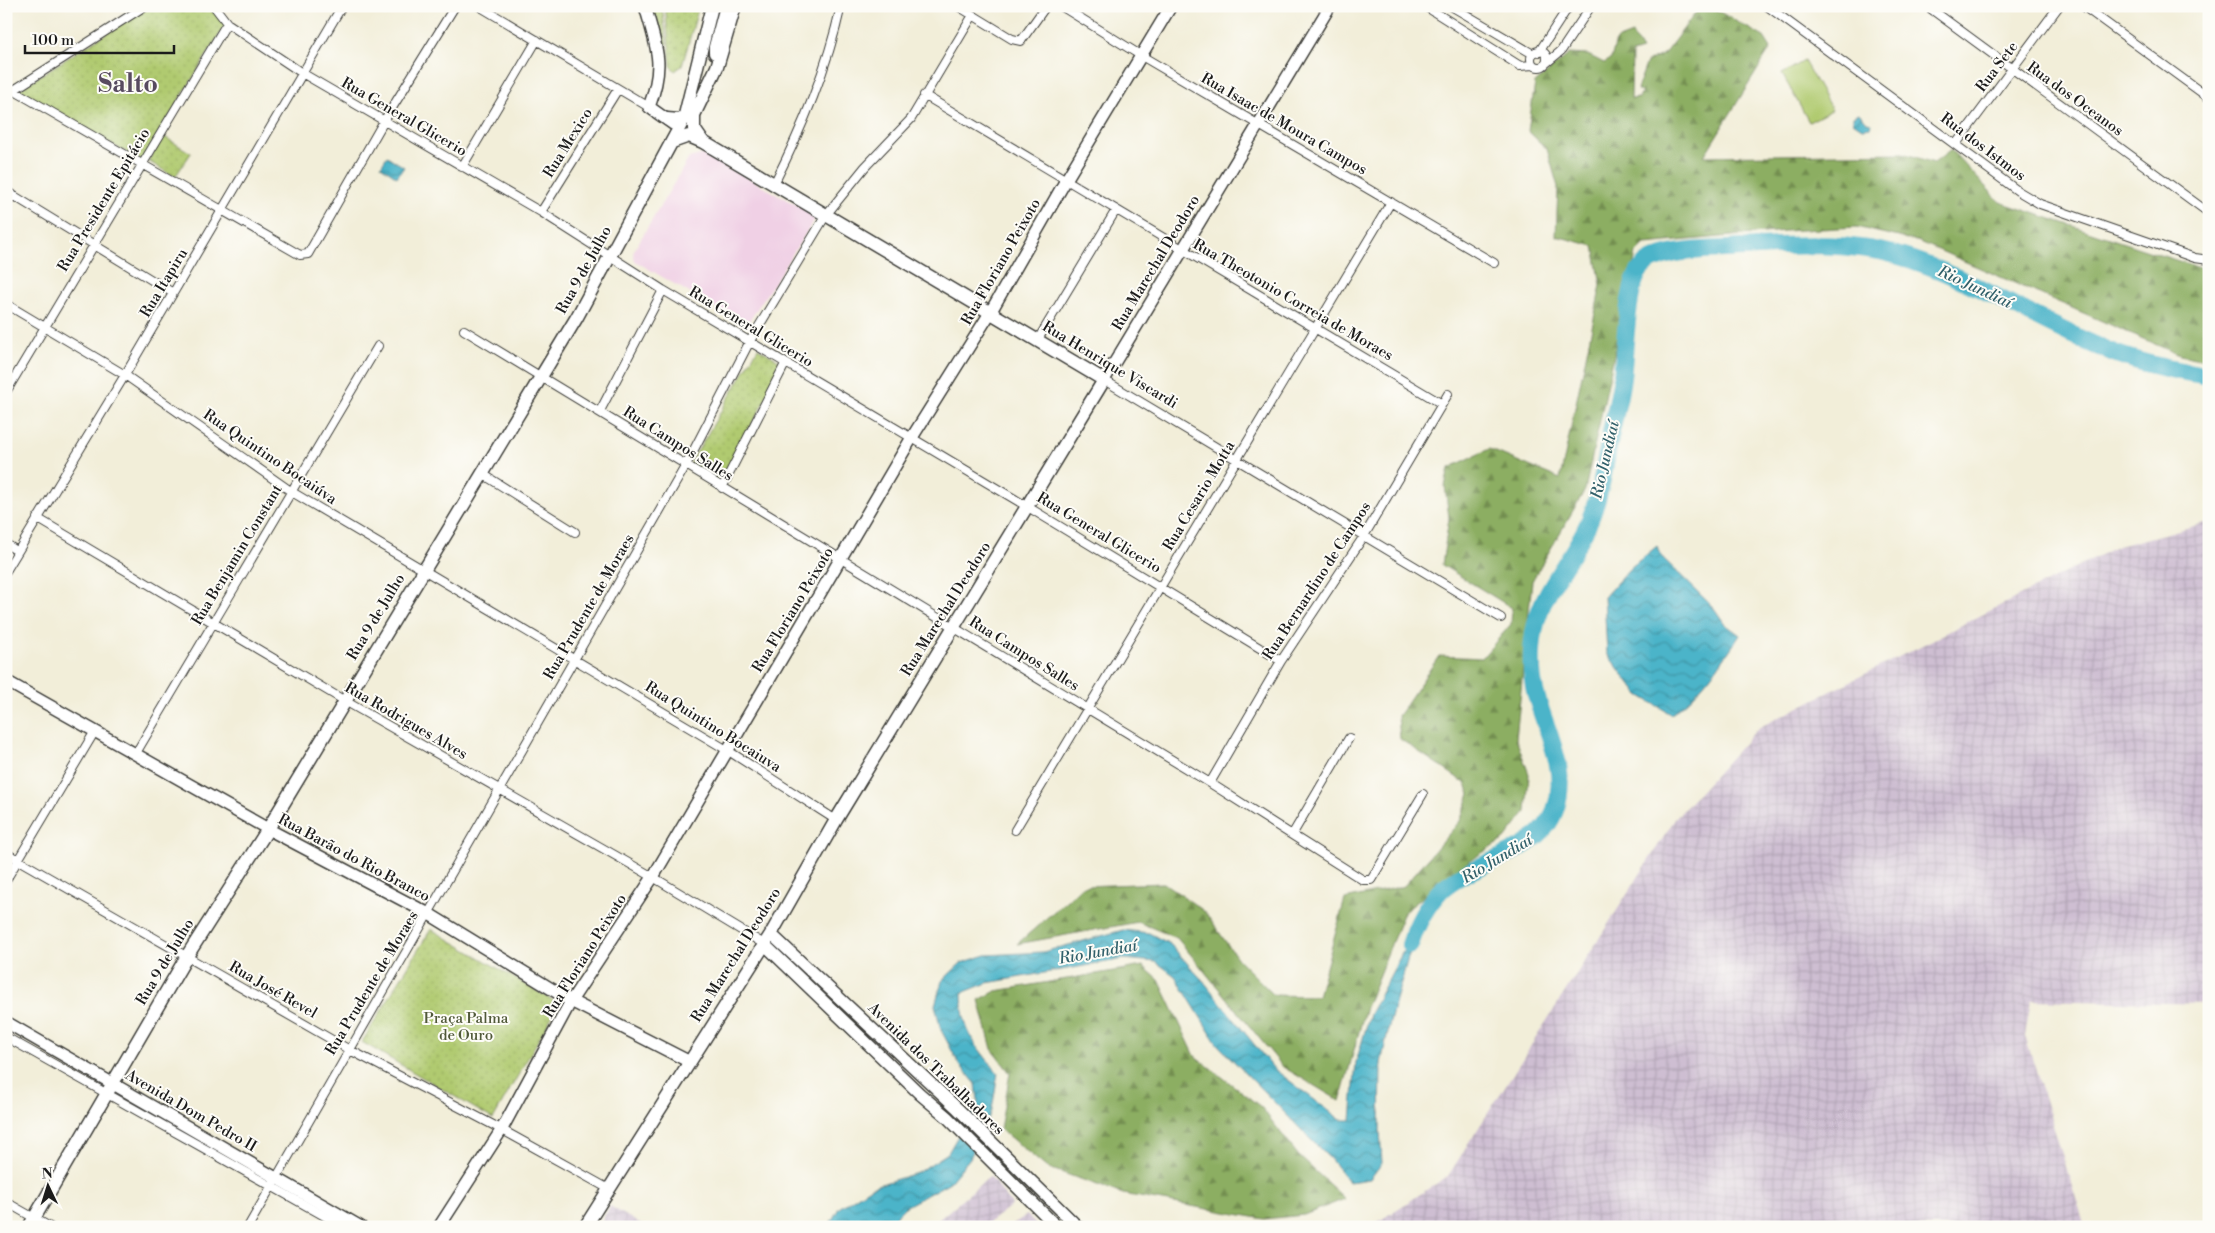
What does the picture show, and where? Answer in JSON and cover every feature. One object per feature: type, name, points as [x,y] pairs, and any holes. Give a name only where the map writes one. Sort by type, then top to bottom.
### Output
[{"type":"main road","points":[[645,6],[659,60],[659,78],[649,108],[668,119],[674,125],[674,136],[689,136],[703,142]]},
{"type":"main road","name":"Rua 9 de Julho","points":[[703,142],[694,129],[689,117],[712,6]]},
{"type":"main road","points":[[717,67],[715,47],[726,6]]},
{"type":"main road","name":"Rua 9 de Julho","points":[[32,1222],[187,956],[268,829],[541,376],[610,257],[674,136],[689,117],[717,67],[735,6]]},
{"type":"main road","name":"Rua Floriano Peixoto","points":[[439,1227],[502,1129],[571,1001],[653,877],[911,439],[990,313],[1066,180],[1171,6]]},
{"type":"main road","name":"Rua Marechal Deodoro","points":[[586,1227],[688,1061],[767,939],[836,820],[1028,507],[1330,6]]},
{"type":"main road","points":[[668,119],[689,117]]},
{"type":"main road","name":"Rua Henrique Viscardi","points":[[703,142],[1104,380]]},
{"type":"main road","name":"Rua Barão do Rio Branco","points":[[6,680],[268,829],[429,914],[571,1001],[688,1061]]},
{"type":"main road","name":"Avenida dos Trabalhadores","points":[[767,939],[958,1109],[1078,1227]]},
{"type":"main road","name":"Avenida dos Trabalhadores","points":[[767,939],[920,1094],[947,1117],[1058,1227]]},
{"type":"main road","name":"Avenida Dom Pedro II","points":[[6,1022],[110,1088],[274,1182],[361,1227]]},
{"type":"street","points":[[6,95],[10,88],[145,6]]},
{"type":"street","name":"Rua General Glicerio","points":[[214,6],[227,23],[302,73],[541,212],[663,290],[1028,507],[1281,661]]},
{"type":"street","name":"Rua Itapiru","points":[[6,571],[223,210],[342,6]]},
{"type":"street","points":[[10,88],[300,255],[311,252],[384,121],[456,6]]},
{"type":"street","points":[[479,6],[649,108]]},
{"type":"street","points":[[774,184],[805,122],[821,80],[842,6]]},
{"type":"street","points":[[958,6],[1012,38],[1022,41],[1046,6]]},
{"type":"street","name":"Rua Isaac de Moura Campos","points":[[1061,6],[1140,55],[1494,263]]},
{"type":"street","points":[[1425,6],[1520,66],[1533,65],[1541,67],[1562,51],[1591,6]]},
{"type":"street","points":[[1442,17],[1450,6],[1522,48],[1546,57],[1544,65]]},
{"type":"street","points":[[1533,65],[1531,57],[1536,53],[1570,6]]},
{"type":"street","name":"Rua dos Istmos","points":[[1767,6],[2018,191],[2040,204],[2195,258],[2209,260]]},
{"type":"street","name":"Rua dos Oceanos","points":[[1926,6],[2209,213]]},
{"type":"street","name":"Rua Sete","points":[[1956,144],[2059,6]]},
{"type":"street","points":[[2083,6],[2209,98]]},
{"type":"street","name":"Rua Prudente de Moraes","points":[[248,1227],[348,1049],[429,914],[686,465],[750,342],[826,215],[865,167],[911,119],[973,14]]},
{"type":"street","name":"Rua Presidente Epitácio","points":[[6,392],[227,23]]},
{"type":"street","points":[[462,167],[537,40]]},
{"type":"street","points":[[1514,61],[1522,48]]},
{"type":"street","name":"Rua Mexico","points":[[541,212],[618,89]]},
{"type":"street","name":"Rua Theotonio Correia de Moraes","points":[[924,95],[1442,404]]},
{"type":"street","points":[[6,204],[9,193],[173,293]]},
{"type":"street","name":"Rua Cesario Motta","points":[[1015,830],[1391,202]]},
{"type":"street","points":[[1037,341],[1116,210]]},
{"type":"street","points":[[600,411],[663,290]]},
{"type":"street","name":"Rua Quintino Bocaiúva","points":[[6,304],[125,374],[292,492],[574,659]]},
{"type":"street","name":"Rua Campos Salles","points":[[464,330],[600,411],[840,560],[955,627],[1363,880],[1371,880],[1422,794]]},
{"type":"street","name":"Rua Benjamin Constant","points":[[136,753],[378,346]]},
{"type":"street","points":[[722,488],[785,364]]},
{"type":"street","name":"Rua Henrique Viscardi","points":[[1104,380],[1501,618]]},
{"type":"street","name":"Rua Bernardino de Campos","points":[[1210,784],[1281,661],[1364,536],[1448,394]]},
{"type":"street","points":[[481,473],[576,532]]},
{"type":"street","name":"Rua Rodrigues Alves","points":[[37,518],[344,701],[500,791],[767,939]]},
{"type":"street","points":[[6,544],[17,551]]},
{"type":"street","name":"Rua Quintino Bocaiuva","points":[[574,659],[727,750],[836,820]]},
{"type":"street","points":[[6,880],[95,731]]},
{"type":"street","points":[[1292,836],[1349,738]]},
{"type":"street","name":"Rua José Revel","points":[[6,853],[348,1049],[502,1129],[609,1189]]},
{"type":"street","points":[[6,1037],[110,1088]]},
{"type":"street","points":[[274,1182],[344,1227]]},
{"type":"street","points":[[6,1202],[32,1222],[50,1227]]},
{"type":"shaded area","points":[[704,154],[817,216],[746,326],[635,261],[633,252],[689,158]]},
{"type":"shaded area","points":[[2209,522],[2209,1004],[2031,1000],[2025,1036],[2085,1227],[1353,1227],[1376,1223],[1448,1176],[1675,819],[1758,728],[2118,546]]},
{"type":"shaded area","points":[[990,1176],[1012,1205],[983,1227],[930,1227]]},
{"type":"shaded area","points":[[610,1206],[645,1227],[598,1227]]},
{"type":"shaded area","points":[[1027,1215],[1039,1227],[1008,1227]]},
{"type":"green space","points":[[149,6],[214,6],[226,24],[142,161],[16,91]]},
{"type":"green space","points":[[650,6],[662,6],[667,44],[661,47]]},
{"type":"green space","points":[[665,6],[699,6],[682,66],[675,71],[671,66]]},
{"type":"green space","points":[[1701,6],[1709,6],[1764,37],[1771,48],[1704,156],[1903,153],[1934,163],[1951,150],[2000,202],[2209,271],[2209,361],[2180,355],[1920,242],[1856,227],[1785,231],[1645,244],[1636,253],[1585,490],[1532,581],[1516,739],[1529,774],[1526,812],[1505,839],[1472,859],[1404,912],[1365,1010],[1340,1101],[1283,1067],[1177,938],[1138,922],[1017,944],[1083,886],[1164,883],[1204,911],[1238,959],[1274,995],[1318,996],[1345,899],[1404,886],[1460,821],[1470,794],[1465,783],[1400,739],[1398,716],[1439,656],[1482,658],[1511,624],[1512,608],[1442,565],[1449,518],[1445,486],[1449,468],[1489,449],[1560,479],[1601,285],[1594,246],[1556,236],[1558,187],[1547,149],[1528,131],[1535,83],[1569,54],[1588,55],[1604,63],[1611,59],[1616,40],[1632,34],[1642,50],[1632,53],[1631,99],[1639,98],[1642,93],[1637,89],[1647,62],[1664,54]]},
{"type":"green space","points":[[1804,61],[1832,110],[1809,122],[1782,74]]},
{"type":"green space","points":[[163,136],[191,153],[175,177],[148,161]]},
{"type":"green space","points":[[758,348],[785,364],[720,482],[690,464]]},
{"type":"green space","name":"Praça Palma de Ouro","points":[[431,929],[559,1004],[493,1119],[362,1042]]},
{"type":"green space","points":[[1143,966],[1159,980],[1195,1056],[1261,1107],[1298,1155],[1345,1199],[1304,1215],[1264,1219],[1123,1194],[1046,1167],[1000,1129],[1010,1073],[992,1049],[979,1000],[996,991]]},
{"type":"water","points":[[1859,113],[1867,122],[1872,123],[1871,127],[1862,128],[1853,122],[1853,116]]},
{"type":"water","points":[[387,156],[404,167],[397,177],[381,166]]},
{"type":"water","points":[[1657,546],[1663,558],[1714,608],[1725,624],[1740,635],[1718,667],[1699,689],[1680,708],[1671,714],[1639,695],[1607,654],[1604,597],[1630,568]]},
{"type":"water","points":[[1418,923],[1392,1014],[1381,1063],[1380,1130],[1382,1163],[1370,1179],[1349,1182],[1331,1160],[1217,1044],[1175,976],[1156,962],[1124,959],[987,983],[962,993],[964,1018],[971,1037],[998,1073],[992,1110],[970,1158],[950,1182],[905,1207],[885,1227],[828,1227],[839,1208],[871,1187],[917,1173],[948,1153],[978,1101],[976,1084],[959,1064],[941,1030],[935,1005],[942,981],[961,963],[986,955],[1043,952],[1123,930],[1149,933],[1170,944],[1205,983],[1274,1069],[1341,1120],[1351,1120],[1356,1062],[1370,1014]]},
{"type":"waterway","name":"Rio Jundiaí","points":[[1410,945],[1422,916],[1440,891],[1469,872],[1520,848],[1535,838],[1547,825],[1555,810],[1560,780],[1554,750],[1533,683],[1532,648],[1534,631],[1546,597],[1581,538],[1596,503],[1621,385],[1632,291],[1635,279],[1647,263],[1656,258],[1680,252],[1704,250],[1811,245],[1875,250],[1924,264],[1951,275],[2082,340],[2121,356],[2158,366],[2209,376]]},
{"type":"district","name":"Salto","points":[[128,84]]}]
